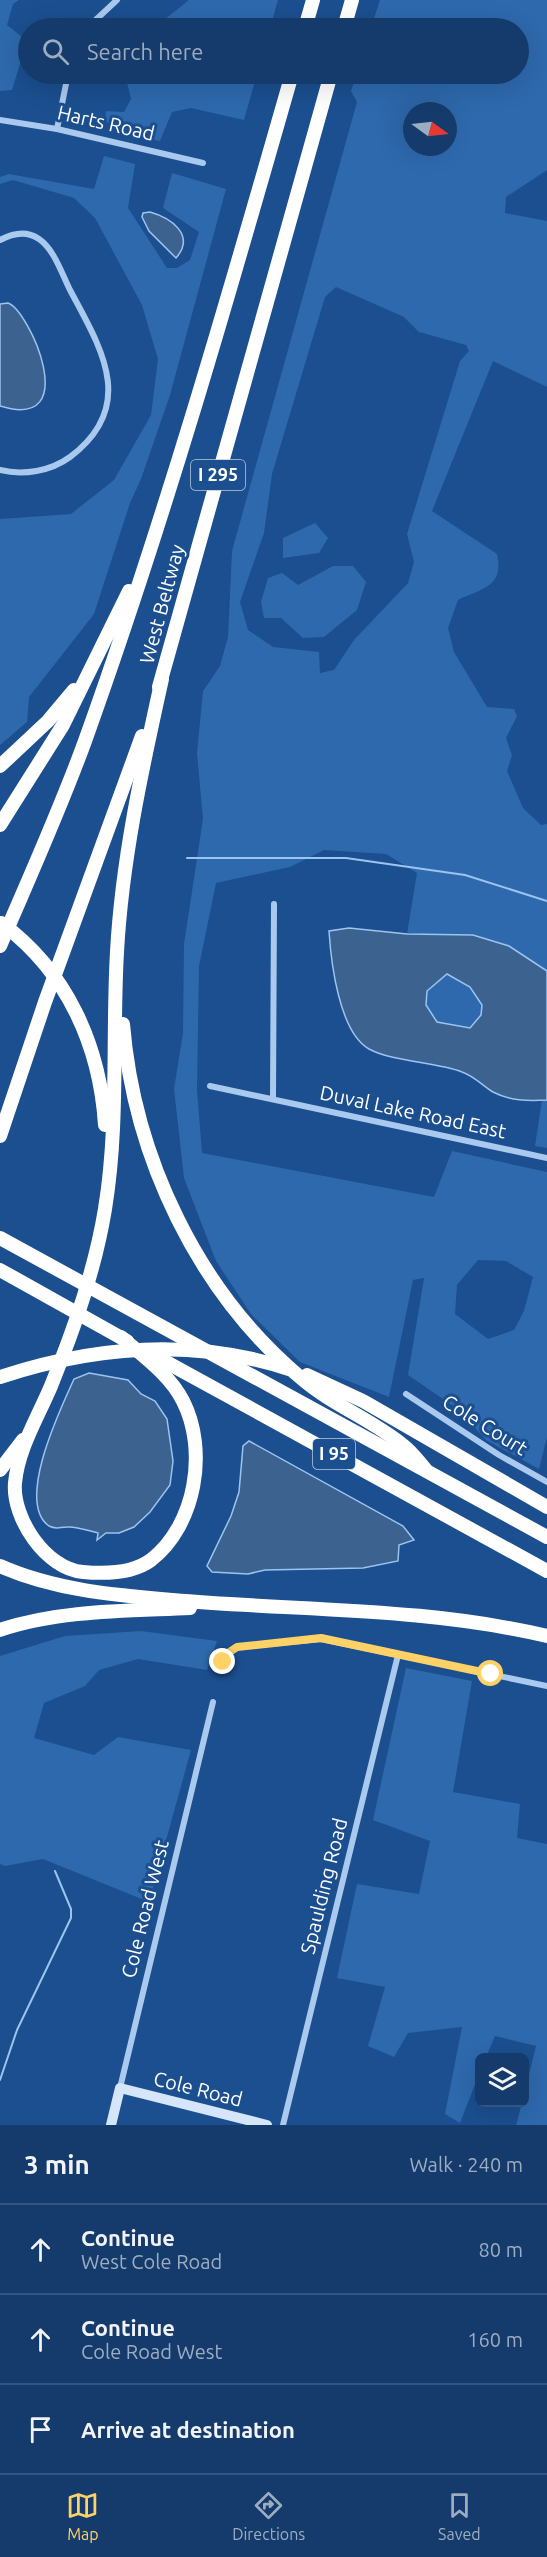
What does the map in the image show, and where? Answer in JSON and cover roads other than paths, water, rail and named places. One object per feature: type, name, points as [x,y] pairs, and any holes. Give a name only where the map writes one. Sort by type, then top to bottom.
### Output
[{"type":"highway","points":[[308,18],[313,0]]},
{"type":"highway","points":[[347,18],[352,0]]},
{"type":"highway","name":"West Beltway","points":[[0,946],[84,743],[190,429],[289,84]]},
{"type":"highway","name":"West Beltway","points":[[0,1136],[45,1002],[162,679],[176,620],[328,84]]},
{"type":"highway","points":[[0,825],[63,725],[125,601],[190,429]]},
{"type":"highway","points":[[0,766],[48,721],[91,666]]},
{"type":"highway","points":[[121,1337],[161,1372],[183,1400],[197,1440],[196,1478],[189,1503],[171,1536],[150,1560],[122,1573],[79,1572],[61,1565],[31,1538],[18,1511],[15,1483],[24,1450],[66,1348],[96,1257],[105,1208],[113,1134],[117,953],[121,900],[138,789],[162,679]]},
{"type":"highway","points":[[0,922],[17,935],[53,974],[66,992],[91,1044],[102,1083],[105,1124],[105,1208]]},
{"type":"highway","points":[[117,953],[125,1050],[131,1085],[150,1153],[198,1257],[237,1313],[302,1379],[405,1446],[426,1470]]},
{"type":"highway","name":"I 95","points":[[0,1238],[547,1537]]},
{"type":"highway","name":"I 95","points":[[0,1270],[547,1571]]},
{"type":"highway","points":[[0,1377],[48,1363],[99,1352],[188,1348],[269,1363],[306,1375],[354,1396],[547,1507]]},
{"type":"highway","points":[[0,1470],[35,1424]]},
{"type":"highway","points":[[0,1566],[36,1580],[76,1589],[243,1606],[415,1613],[474,1621],[547,1636]]},
{"type":"highway","points":[[0,1630],[19,1623],[112,1612],[243,1606]]},
{"type":"street","points":[[98,18],[117,0]]},
{"type":"street","points":[[57,129],[66,84]]},
{"type":"street","name":"Harts Road","points":[[0,120],[57,129],[203,163]]},
{"type":"street","points":[[0,240],[12,234],[23,233],[32,235],[48,247],[101,348],[108,382],[106,408],[100,423],[81,448],[68,459],[38,471],[0,470]]},
{"type":"street","points":[[273,1098],[274,904]]},
{"type":"street","name":"Duval Lake Road East","points":[[210,1086],[547,1158]]},
{"type":"street","name":"Cole Court","points":[[406,1394],[499,1455],[547,1482]]},
{"type":"street","points":[[222,1666],[228,1653],[237,1647],[321,1638],[547,1686]]},
{"type":"street","name":"Spaulding Road","points":[[283,2125],[398,1655]]},
{"type":"street","name":"Cole Road West","points":[[111,2125],[213,1702]]},
{"type":"street","name":"Cole Road","points":[[120,2088],[267,2125]]},
{"type":"waterway","points":[[187,858],[346,858],[465,875],[547,901]]},
{"type":"waterway","points":[[0,2080],[17,2030],[71,1918],[71,1909],[55,1871]]}]
